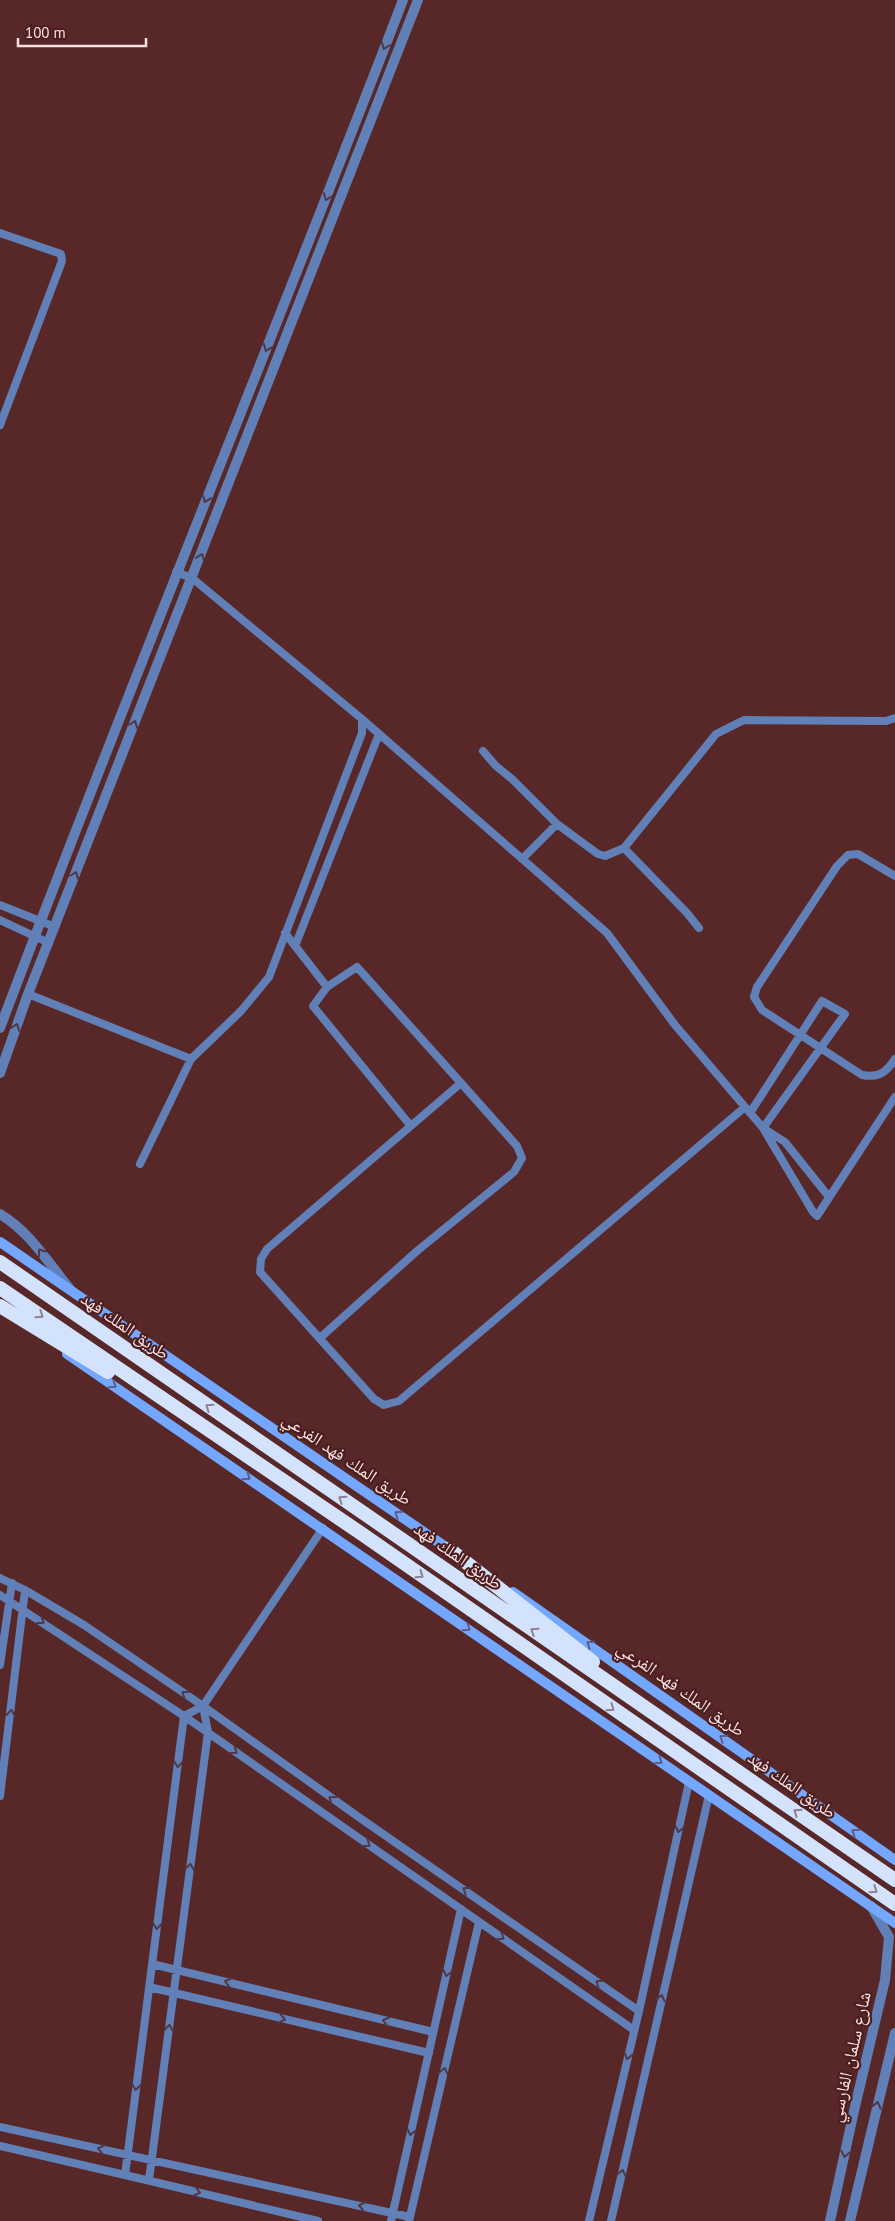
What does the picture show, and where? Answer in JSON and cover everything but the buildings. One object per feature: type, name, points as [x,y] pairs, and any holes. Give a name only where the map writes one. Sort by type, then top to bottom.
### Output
[{"type":"highway","name":"طريق الملك فهد","points":[[0,1262],[895,1880]]},
{"type":"highway","points":[[0,1288],[275,1475],[895,1904]]},
{"type":"highway","points":[[0,1307],[275,1475]]},
{"type":"highway","points":[[449,1549],[707,1749]]},
{"type":"main road","name":"طريق الملك فهد الفرعي","points":[[0,1242],[553,1619],[895,1860]]},
{"type":"main road","points":[[0,1307],[895,1923]]},
{"type":"street","points":[[0,1028],[176,572],[327,197],[403,0]]},
{"type":"street","points":[[0,1073],[28,994],[418,0]]},
{"type":"street","points":[[0,234],[60,254],[62,261],[0,425]]},
{"type":"street","points":[[176,572],[192,578],[362,719],[607,933],[675,1025],[763,1128],[817,1216],[895,1097]]},
{"type":"street","points":[[483,751],[496,766],[512,779],[557,824],[598,854],[605,856],[624,848],[716,734],[744,720],[886,721],[895,718]]},
{"type":"street","points":[[140,1164],[191,1059],[242,1011],[269,977],[362,733],[362,719]]},
{"type":"street","points":[[295,946],[379,734]]},
{"type":"street","points":[[522,859],[557,824]]},
{"type":"street","points":[[624,848],[687,913],[699,928]]},
{"type":"street","points":[[895,876],[863,856],[858,854],[848,855],[837,866],[757,987],[754,997],[762,1010],[862,1075],[879,1075],[888,1069],[895,1059]]},
{"type":"street","points":[[0,905],[55,927]]},
{"type":"street","points":[[0,920],[49,942]]},
{"type":"street","points":[[285,933],[327,987]]},
{"type":"street","points":[[321,1337],[416,1252],[514,1172],[522,1158],[518,1146],[357,967],[327,987],[314,1006],[410,1125]]},
{"type":"street","points":[[28,994],[191,1059]]},
{"type":"street","points":[[461,1083],[267,1249],[261,1259],[260,1272],[321,1337],[374,1399],[384,1405],[399,1401],[748,1110],[822,1001],[845,1014],[763,1128]]},
{"type":"street","points":[[763,1128],[785,1142],[829,1198]]},
{"type":"street","points":[[0,1214],[23,1230],[71,1290]]},
{"type":"street","points":[[184,1716],[202,1706],[323,1528]]},
{"type":"street","points":[[0,1578],[25,1590],[84,1625],[640,2011]]},
{"type":"street","points":[[0,1665],[12,1583]]},
{"type":"street","points":[[0,1796],[25,1590]]},
{"type":"street","points":[[0,1595],[24,1609],[208,1732],[634,2030]]},
{"type":"street","points":[[149,2180],[208,1732],[202,1706]]},
{"type":"street","points":[[125,2174],[184,1716]]},
{"type":"street","points":[[589,2221],[640,2011],[689,1782]]},
{"type":"street","points":[[611,2221],[709,1795]]},
{"type":"street","name":"شارع سلمان الفارسي","points":[[830,2221],[885,1980],[890,1936],[870,1905]]},
{"type":"street","points":[[392,2217],[461,1909]]},
{"type":"street","points":[[0,2127],[151,2160],[392,2217],[409,2219],[479,1922]]},
{"type":"street","points":[[885,1980],[892,1963],[895,1963]]},
{"type":"street","points":[[152,1964],[433,2032]]},
{"type":"street","points":[[149,1987],[429,2053]]},
{"type":"street","name":"شارع سلمان الفارسي","points":[[850,2221],[895,2033]]},
{"type":"street","points":[[0,2146],[318,2221]]}]
